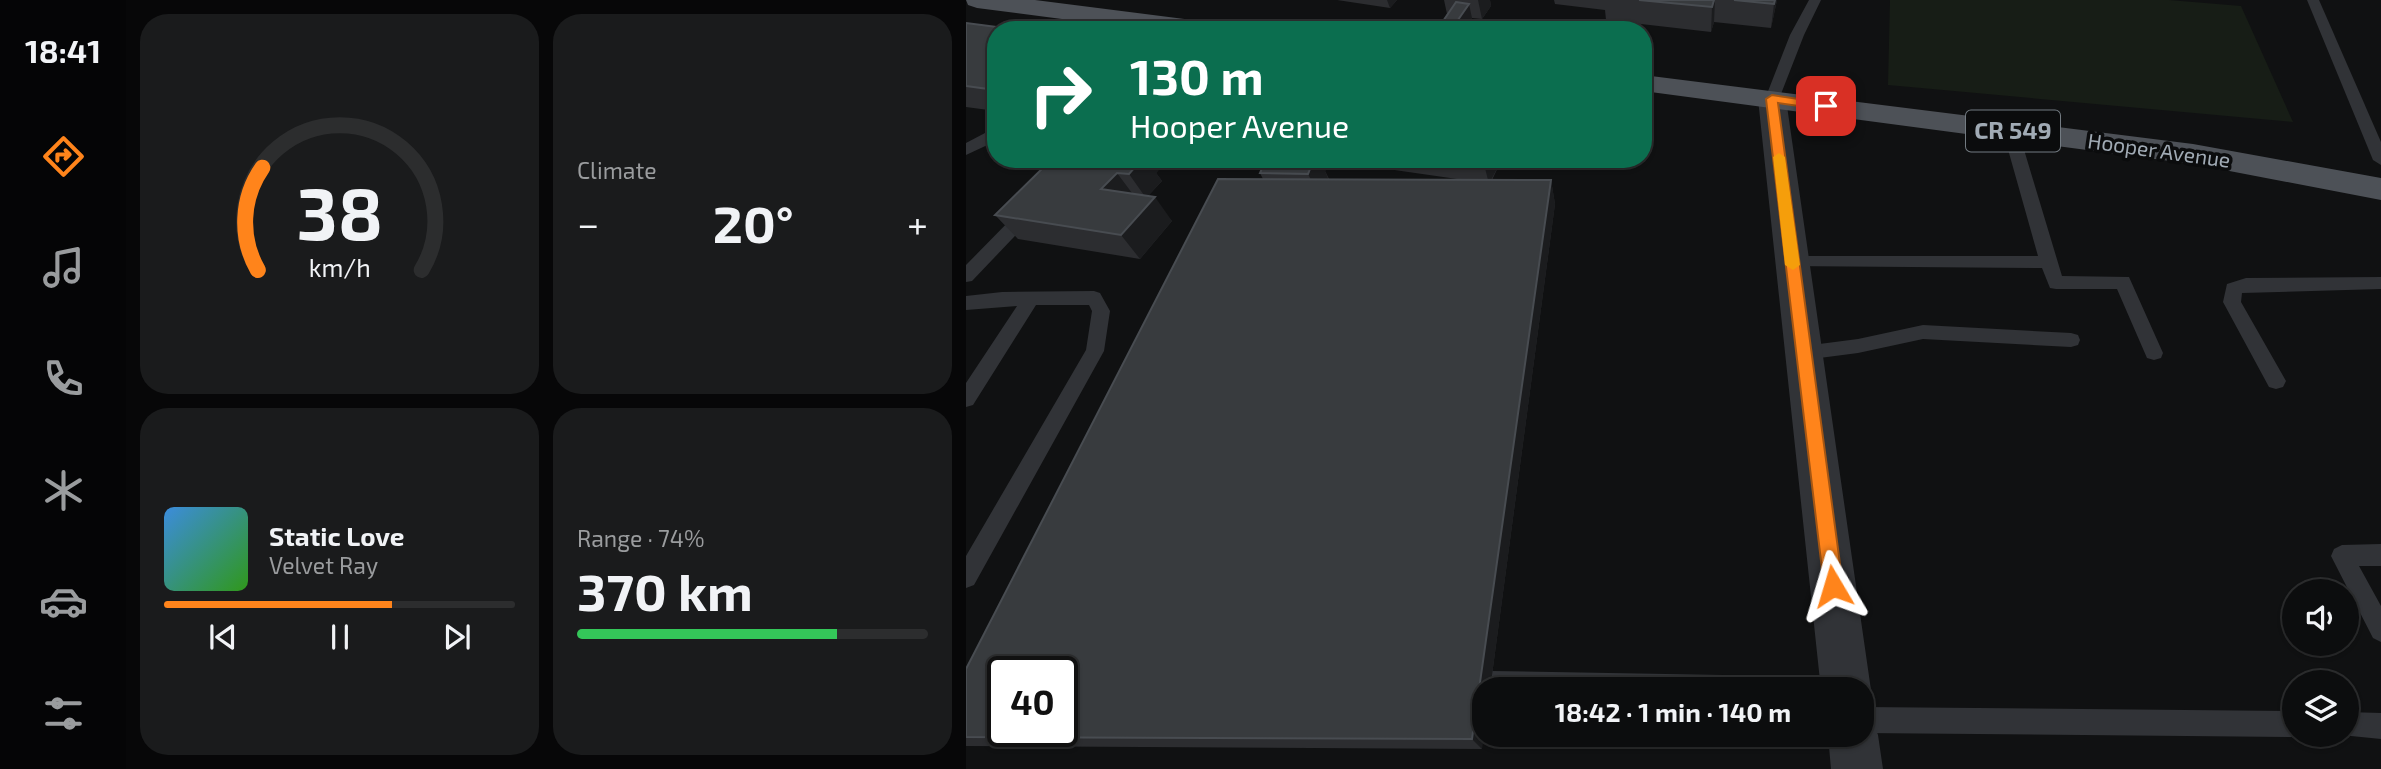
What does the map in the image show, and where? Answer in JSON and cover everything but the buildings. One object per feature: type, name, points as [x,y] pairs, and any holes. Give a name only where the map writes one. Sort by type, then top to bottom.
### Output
[{"type":"main road","points":[[977,0],[1137,21]]},
{"type":"main road","name":"Hooper Avenue","points":[[1652,84],[2193,154],[2381,189]]},
{"type":"street","points":[[1772,99],[1844,677]]},
{"type":"street","points":[[1854,747],[1857,769]]},
{"type":"lane","points":[[1772,99],[1797,35],[1815,0]]},
{"type":"lane","points":[[2313,0],[2381,160]]},
{"type":"lane","points":[[2015,131],[2017,153],[2056,283],[2123,282],[2154,354]]},
{"type":"lane","points":[[966,150],[987,139]]},
{"type":"lane","points":[[966,276],[1041,198]]},
{"type":"lane","points":[[1792,262],[2049,262]]},
{"type":"lane","points":[[2276,382],[2232,302],[2233,289],[2246,285],[2381,283]]},
{"type":"lane","points":[[966,303],[1094,298],[1101,311],[1095,351],[966,577]]},
{"type":"lane","points":[[966,399],[1031,299]]},
{"type":"lane","points":[[1804,353],[1858,346],[1923,332],[2071,340]]},
{"type":"lane","points":[[2381,555],[2342,556],[2381,630]]},
{"type":"lane","points":[[1874,720],[2282,724]]},
{"type":"lane","points":[[2359,725],[2381,726]]},
{"type":"shaded area","points":[[1890,0],[2169,0],[2241,6],[2293,122],[1888,85]]},
{"type":"slow traffic","points":[[1779,157],[1793,265]]},
{"type":"route","points":[[1826,106],[1772,99],[1833,586]]}]
